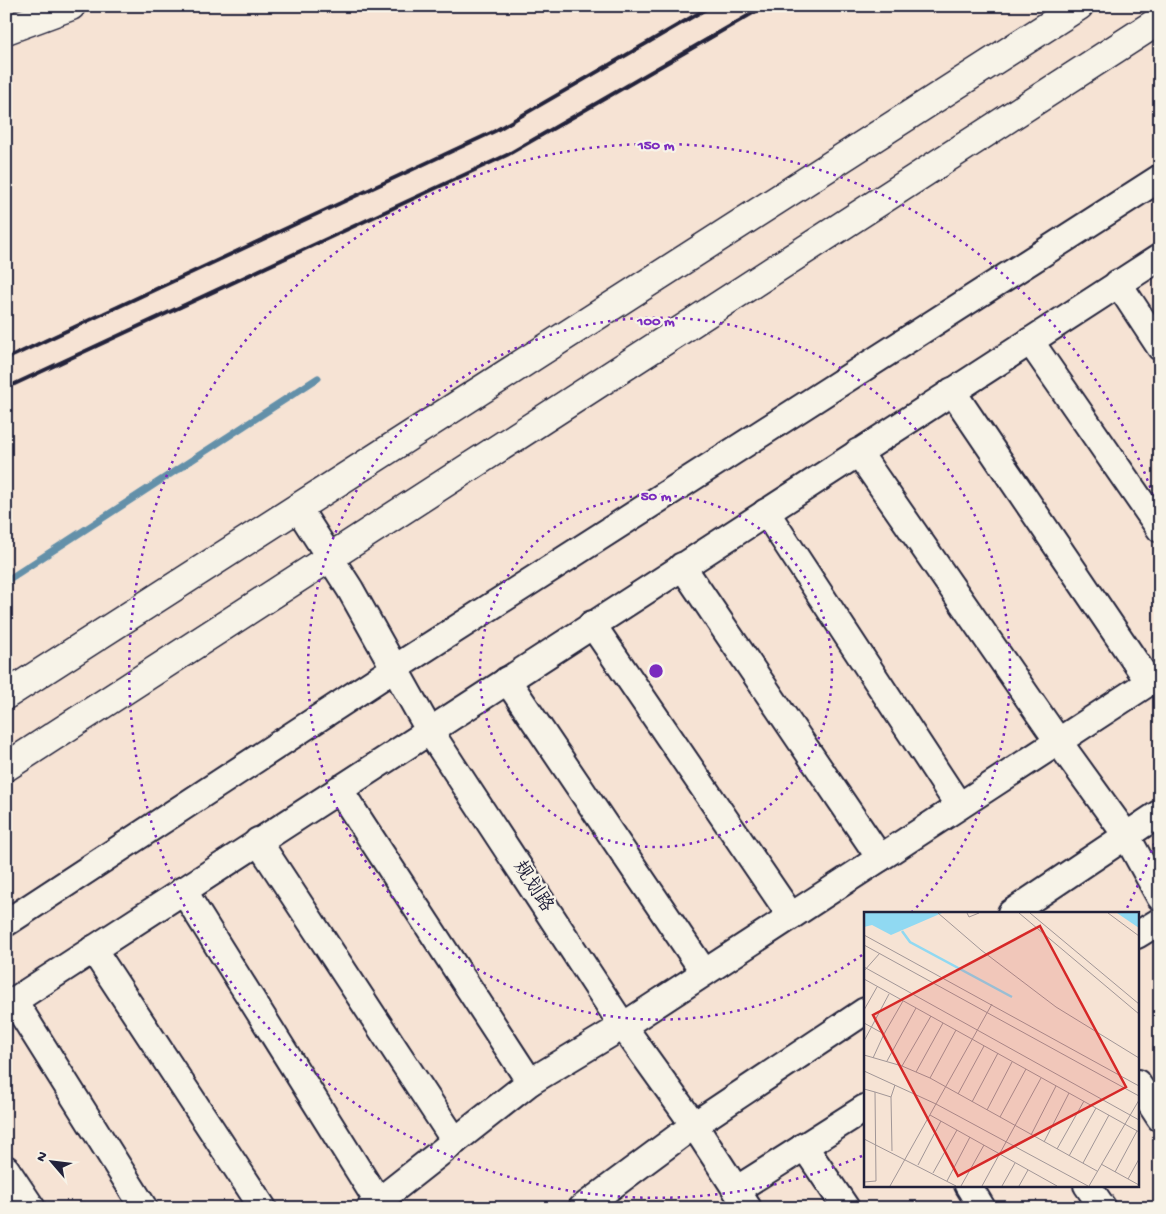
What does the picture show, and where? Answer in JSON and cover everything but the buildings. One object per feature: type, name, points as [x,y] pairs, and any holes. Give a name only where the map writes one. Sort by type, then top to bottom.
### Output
[{"type":"main road","points":[[6,30],[71,6]]},
{"type":"main road","points":[[6,695],[1079,6]]},
{"type":"main road","points":[[6,767],[1160,20]]},
{"type":"street","points":[[6,923],[395,668],[1160,178]]},
{"type":"street","points":[[144,1208],[10,1003],[1160,256]]},
{"type":"street","points":[[1118,283],[1160,347]]},
{"type":"street","points":[[1030,340],[1160,529]]},
{"type":"street","points":[[183,890],[373,1204],[530,1082],[623,1026],[1154,678],[952,391]]},
{"type":"street","points":[[858,452],[1058,741],[1126,835],[1160,897]]},
{"type":"street","name":"规划路","points":[[298,508],[395,668],[428,730],[623,1026],[694,1125],[742,1199]]},
{"type":"street","points":[[766,512],[959,806]]},
{"type":"street","points":[[682,566],[880,858]]},
{"type":"street","points":[[592,624],[791,916]]},
{"type":"street","points":[[507,680],[704,972]]},
{"type":"street","points":[[339,789],[530,1082]]},
{"type":"street","points":[[1012,912],[1160,813]]},
{"type":"street","points":[[258,841],[455,1142]]},
{"type":"street","points":[[1138,935],[1160,921]]},
{"type":"street","points":[[93,949],[263,1208]]},
{"type":"street","points":[[582,1208],[694,1125],[864,1011]]},
{"type":"street","points":[[1138,1085],[1160,1118]]},
{"type":"street","points":[[742,1199],[804,1146],[864,1109]]},
{"type":"street","points":[[804,1146],[846,1208]]},
{"type":"street","points":[[6,1169],[32,1208]]},
{"type":"street","points":[[969,1186],[982,1208]]},
{"type":"street","points":[[1088,1186],[1103,1208]]},
{"type":"waterway","points":[[6,581],[318,378]]},
{"type":"railway","points":[[6,359],[495,131],[711,6]]},
{"type":"railway","points":[[6,388],[507,155],[765,6]]}]
